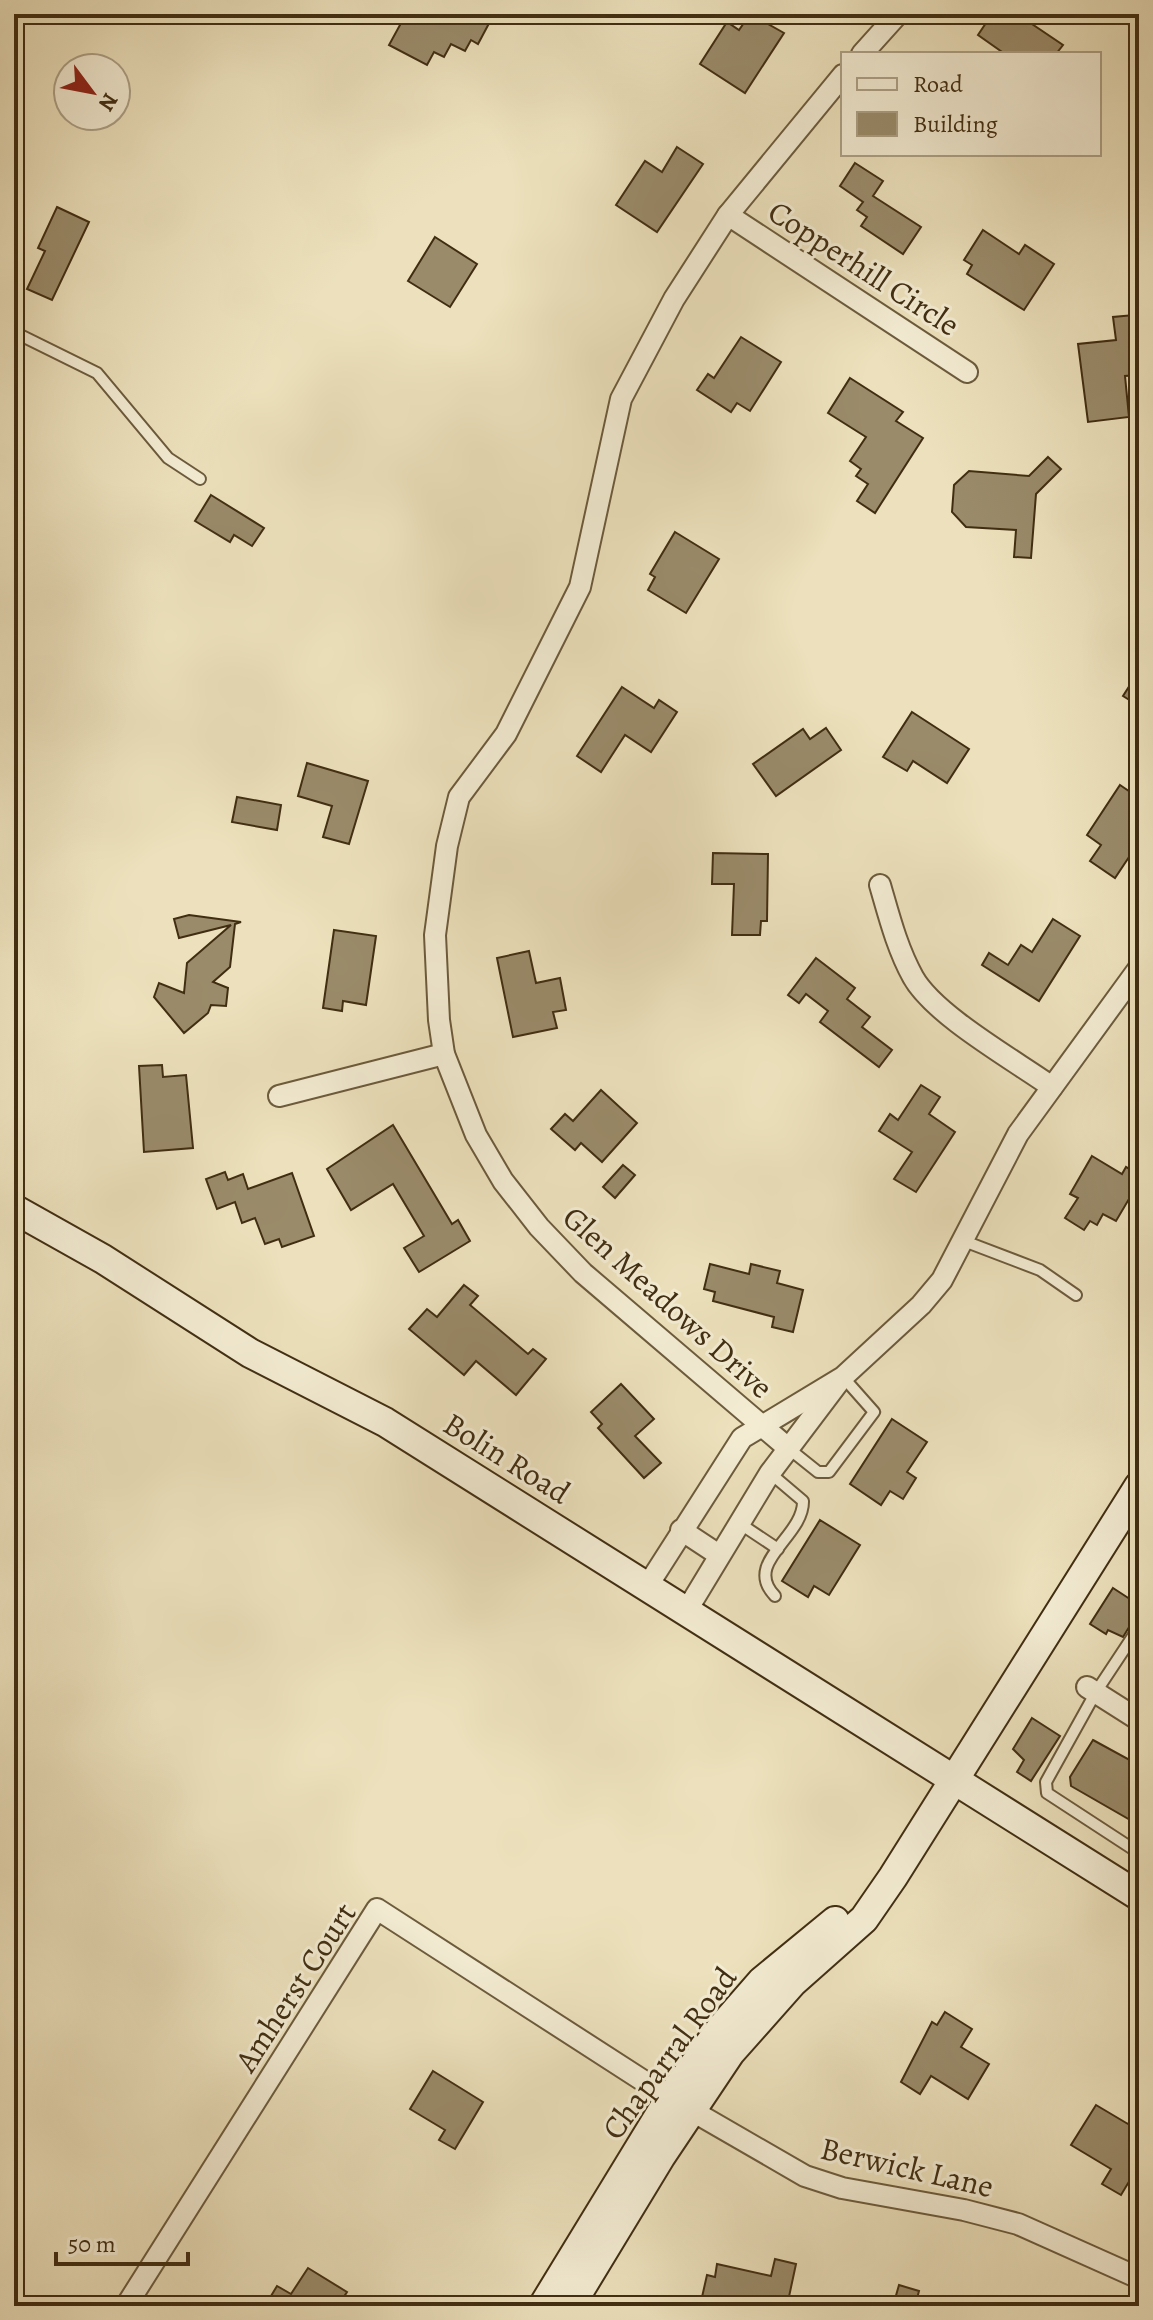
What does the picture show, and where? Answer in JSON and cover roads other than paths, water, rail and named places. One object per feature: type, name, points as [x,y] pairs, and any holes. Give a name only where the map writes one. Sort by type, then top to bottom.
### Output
[{"type":"main road","name":"Bolin Road","points":[[14,1209],[82,1246],[250,1353],[385,1422],[1139,1896]]},
{"type":"main road","name":"Chaparral Road","points":[[543,2306],[681,2104],[793,1982],[864,1919],[1139,1486]]},
{"type":"main road","name":"Chaparral Road","points":[[570,2306],[681,2104]]},
{"type":"street","points":[[864,52],[898,14]]},
{"type":"street","points":[[1133,14],[1139,19]]},
{"type":"street","name":"Glen Meadows Drive","points":[[788,1448],[608,1297],[539,1227],[489,1159],[444,1054],[439,1020],[435,935],[447,846],[459,797],[506,734],[580,587],[621,399],[674,299],[728,215],[841,77]]},
{"type":"street","name":"Copperhill Circle","points":[[728,215],[967,372]]},
{"type":"street","points":[[880,885],[893,933],[913,978],[925,993],[945,1012],[1052,1087]]},
{"type":"street","points":[[687,1610],[788,1448],[843,1377],[921,1305],[942,1280],[1011,1147],[1139,968]]},
{"type":"street","points":[[279,1096],[444,1054]]},
{"type":"street","points":[[648,1585],[742,1438],[843,1377]]},
{"type":"street","points":[[681,1530],[719,1555]]},
{"type":"street","points":[[1091,1690],[1139,1720]]},
{"type":"street","name":"Amherst Court","points":[[126,2306],[377,1909],[681,2104]]},
{"type":"street","name":"Berwick Lane","points":[[681,2104],[788,2168],[824,2184],[999,2218],[1067,2243],[1139,2278]]},
{"type":"lane","points":[[14,332],[97,373],[168,458],[200,479]]},
{"type":"lane","points":[[964,1241],[1040,1270],[1076,1295]]},
{"type":"lane","points":[[788,1448],[818,1472],[829,1472],[859,1435],[874,1412],[843,1377]]},
{"type":"lane","points":[[770,1473],[803,1501],[803,1513],[765,1565],[764,1580],[775,1596]]},
{"type":"lane","points":[[739,1523],[778,1549]]},
{"type":"lane","points":[[1139,1627],[1091,1690],[1046,1782],[1047,1793],[1139,1853]]}]
